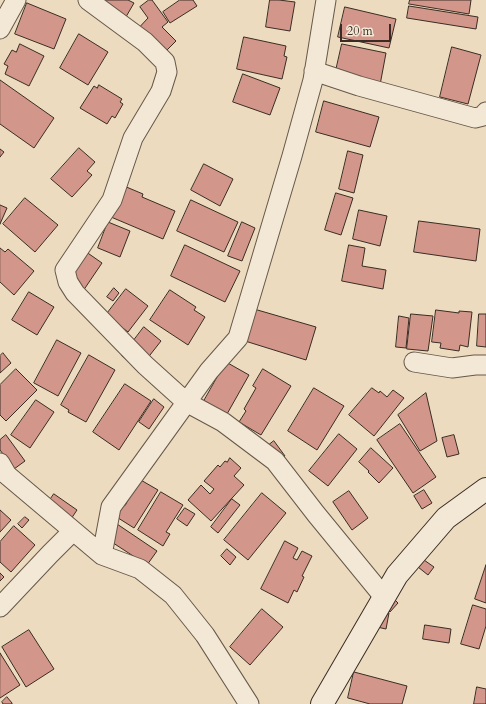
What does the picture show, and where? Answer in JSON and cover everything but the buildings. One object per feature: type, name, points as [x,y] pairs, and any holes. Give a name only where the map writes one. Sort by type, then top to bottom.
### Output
[{"type":"street","points":[[0,29],[16,0]]},
{"type":"street","points":[[88,0],[145,42],[165,62],[167,72],[161,91],[133,138],[112,200],[65,270],[68,282],[75,293],[145,365],[186,402],[223,422],[275,461],[384,597]]},
{"type":"street","points":[[102,555],[111,507],[186,402],[238,338],[313,80],[326,0]]},
{"type":"street","points":[[314,71],[359,86],[475,118],[483,116],[486,112]]},
{"type":"street","points":[[414,362],[452,368],[486,365]]},
{"type":"street","points":[[0,463],[7,475],[102,555],[140,569],[173,595],[205,636],[249,704]]},
{"type":"street","points":[[322,704],[397,575],[446,518],[486,489]]},
{"type":"street","points":[[0,607],[73,530]]}]
